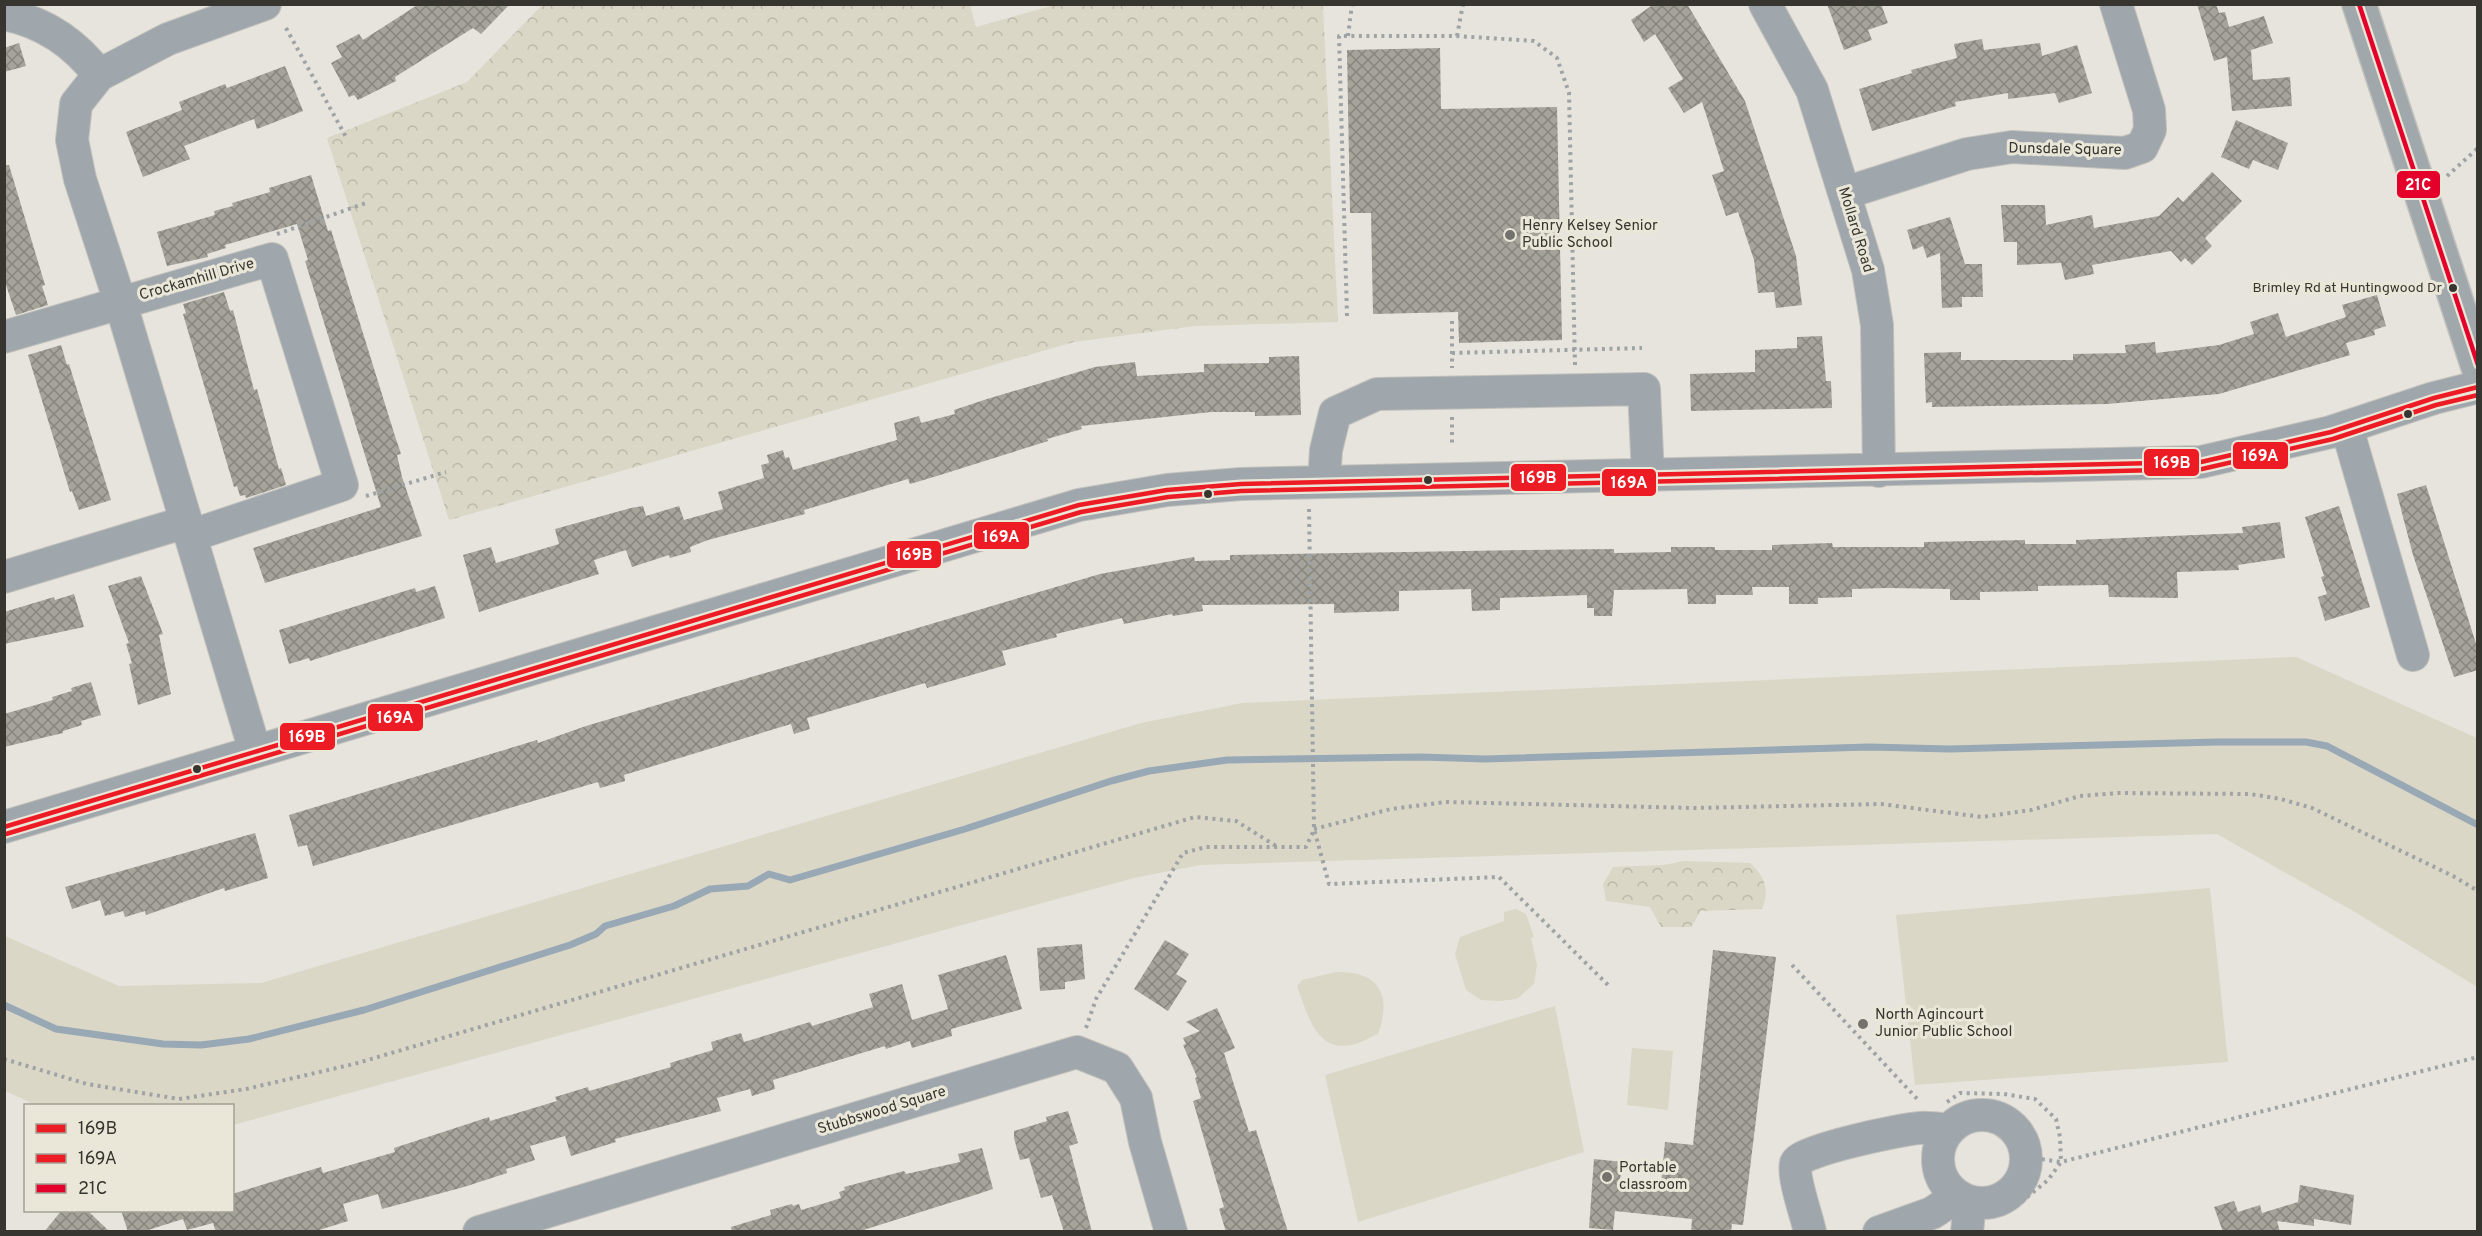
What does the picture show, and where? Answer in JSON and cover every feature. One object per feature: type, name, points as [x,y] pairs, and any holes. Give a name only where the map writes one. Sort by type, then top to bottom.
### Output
[{"type":"main road","points":[[2359,4],[2478,367]]},
{"type":"street","name":"Crockamhill Drive","points":[[255,751],[120,302],[80,179],[72,140],[76,104],[99,75],[151,47],[265,4]]},
{"type":"street","name":"Mollard Road","points":[[1765,4],[1812,90],[1845,193],[1875,301],[1879,471]]},
{"type":"street","name":"Dunsdale Square","points":[[1845,193],[1967,154],[2012,147],[2125,153],[2142,147],[2150,130],[2149,110],[2116,4]]},
{"type":"street","points":[[4,14],[50,30],[73,44],[99,75]]},
{"type":"street","name":"Crockamhill Drive","points":[[4,337],[272,259],[342,485]]},
{"type":"street","points":[[4,827],[1079,505],[1167,490],[1316,494],[1648,476],[2201,462],[2347,428],[2434,398],[2478,387]]},
{"type":"street","points":[[1316,494],[1335,413],[1377,394],[1644,389],[1648,476]]},
{"type":"street","points":[[2347,428],[2413,655]]},
{"type":"street","points":[[4,577],[188,529],[342,485]]},
{"type":"street","points":[[1077,1052],[1117,1068],[1136,1098],[1145,1142],[1172,1232]]},
{"type":"street","name":"Stubbswood Square","points":[[479,1232],[1077,1052]]},
{"type":"street","points":[[1810,1232],[1796,1174],[1796,1163],[1801,1157],[1839,1145],[1921,1128],[1947,1116],[1965,1117],[1987,1114],[2007,1121],[2022,1137],[2027,1157],[2020,1184],[2010,1194],[1965,1210],[1932,1214],[1879,1232]]},
{"type":"street","points":[[1947,1116],[1938,1165],[1948,1188],[1965,1210]]},
{"type":"path","points":[[1348,36],[1352,4]]},
{"type":"path","points":[[1457,36],[1462,4]]},
{"type":"path","points":[[286,28],[346,137]]},
{"type":"path","points":[[1347,316],[1339,36],[1457,36],[1534,41],[1557,58],[1569,93],[1575,368]]},
{"type":"path","points":[[2446,176],[2478,148]]},
{"type":"path","points":[[272,259],[281,254],[276,233],[369,202]]},
{"type":"path","points":[[1452,353],[1642,348]]},
{"type":"path","points":[[342,485],[353,482],[359,499],[446,472]]},
{"type":"path","points":[[1316,494],[1312,710],[1314,829],[1329,884],[1499,876],[1608,985]]},
{"type":"path","points":[[1314,829],[1391,809],[1446,802],[1694,808],[1881,804],[1982,817],[2031,810],[2080,796],[2166,792],[2250,794],[2281,799],[2312,808],[2453,876],[2478,891]]},
{"type":"path","points":[[4,1059],[87,1084],[179,1099],[246,1089],[354,1064],[1195,817],[1236,821],[1276,846]]},
{"type":"path","points":[[1077,1052],[1096,999],[1183,853],[1206,847],[1306,847],[1314,829]]},
{"type":"path","points":[[1791,965],[1923,1105]]},
{"type":"path","points":[[2027,1157],[2061,1162],[2478,1057]]},
{"type":"path","points":[[1947,1116],[1960,1093],[2004,1094],[2035,1099],[2056,1119],[2060,1137],[2061,1162],[2048,1180],[2014,1208]]},
{"type":"green space","points":[[542,5],[970,5],[976,27],[1055,5],[1323,5],[1338,322],[1195,326],[1074,342],[449,520],[327,138],[467,82]]},
{"type":"green space","points":[[2296,657],[2477,738],[2477,987],[2355,912],[2217,834],[1200,865],[1134,878],[234,1125],[234,1104],[34,1104],[5,1091],[5,936],[119,986],[261,983],[1141,723],[1242,703]]},
{"type":"green space","points":[[1684,861],[1750,863],[1765,884],[1766,895],[1762,909],[1701,911],[1691,927],[1661,927],[1650,907],[1606,901],[1603,884],[1613,867],[1664,865]]},
{"type":"green space","points":[[2210,888],[2228,1062],[1915,1085],[1896,915]]},
{"type":"green space","points":[[1516,909],[1526,914],[1534,937],[1531,938],[1537,965],[1534,984],[1517,999],[1481,1000],[1466,990],[1455,954],[1460,937],[1504,921],[1504,912]]},
{"type":"green space","points":[[1336,972],[1363,976],[1379,988],[1384,1008],[1378,1034],[1361,1042],[1339,1046],[1329,1042],[1314,1028],[1297,986],[1302,980]]},
{"type":"green space","points":[[1555,1006],[1584,1152],[1358,1222],[1325,1075]]},
{"type":"green space","points":[[1632,1048],[1673,1051],[1668,1110],[1627,1105]]},
{"type":"building","points":[[419,4],[510,4],[481,34],[473,28],[395,77],[396,81],[358,100],[354,95],[349,97],[331,63],[342,57],[336,46],[359,34],[363,40]]},
{"type":"building","points":[[1654,4],[1687,4],[1745,101],[1796,256],[1802,305],[1776,308],[1774,292],[1758,293],[1754,260],[1738,212],[1726,216],[1712,175],[1724,171],[1702,102],[1684,113],[1668,88],[1683,79],[1655,34],[1644,42],[1631,20]]},
{"type":"building","points":[[1827,4],[1881,4],[1888,23],[1868,30],[1872,40],[1844,50]]},
{"type":"building","points":[[2197,4],[2216,4],[2219,13],[2225,12],[2229,27],[2264,16],[2273,43],[2251,50],[2253,80],[2290,77],[2292,106],[2232,111],[2227,57],[2214,61]]},
{"type":"building","points":[[1982,39],[1984,50],[2040,43],[2042,56],[2077,45],[2092,93],[2059,103],[2055,93],[2008,99],[2008,93],[1955,102],[1956,106],[1872,131],[1859,89],[1912,73],[1911,70],[1957,58],[1954,44]]},
{"type":"building","points":[[19,43],[26,66],[4,72],[4,48]]},
{"type":"building","name":"Henry Kelsey Senior Public School","points":[[1440,48],[1441,109],[1557,107],[1562,340],[1459,343],[1458,312],[1373,314],[1371,213],[1350,213],[1347,50]]},
{"type":"building","points":[[285,66],[303,111],[257,129],[254,119],[184,146],[190,159],[143,177],[126,132],[182,110],[179,102],[225,84],[227,88]]},
{"type":"building","points":[[2236,120],[2288,143],[2278,170],[2253,160],[2249,169],[2221,157]]},
{"type":"building","points":[[4,165],[9,165],[45,285],[42,286],[48,305],[16,315],[4,279]]},
{"type":"building","points":[[2212,172],[2242,201],[2205,238],[2212,246],[2192,265],[2185,258],[2181,262],[2171,251],[2092,265],[2094,274],[2065,280],[2061,263],[2017,265],[2017,242],[2004,242],[2001,205],[2045,205],[2046,225],[2092,215],[2094,228],[2159,216],[2178,197],[2183,202]]},
{"type":"building","points":[[311,175],[328,231],[331,230],[401,454],[397,455],[402,477],[422,536],[265,583],[253,548],[381,507],[305,261],[308,260],[297,224],[225,245],[226,248],[207,254],[208,257],[167,266],[157,232],[215,215],[214,211],[233,206],[232,203],[270,192],[269,188]]},
{"type":"building","points":[[1950,217],[1965,264],[1982,264],[1983,297],[1962,297],[1962,307],[1942,308],[1940,253],[1927,258],[1923,246],[1913,250],[1907,230]]},
{"type":"building","points":[[224,292],[230,311],[233,310],[254,390],[257,389],[279,469],[281,468],[286,485],[246,498],[245,495],[240,496],[237,486],[234,487],[183,314],[186,313],[183,304]]},
{"type":"building","points":[[2377,295],[2386,326],[2374,330],[2375,335],[2346,343],[2350,355],[2219,394],[2107,404],[1932,407],[1932,402],[1926,403],[1924,353],[1961,352],[1961,360],[2073,360],[2073,354],[2126,353],[2125,345],[2155,342],[2156,353],[2219,345],[2254,334],[2250,322],[2278,313],[2286,337],[2346,317],[2342,305]]},
{"type":"building","points":[[1822,336],[1826,381],[1831,381],[1832,408],[1691,411],[1690,374],[1755,372],[1755,350],[1797,348],[1797,337]]},
{"type":"building","points":[[61,345],[111,500],[79,510],[72,491],[70,492],[28,355]]},
{"type":"building","points":[[1299,356],[1301,415],[1255,416],[1255,412],[1211,412],[1081,426],[1082,429],[1047,439],[1048,441],[937,476],[910,484],[908,479],[804,510],[805,514],[708,540],[690,547],[691,552],[670,558],[669,555],[632,567],[626,550],[594,560],[599,574],[479,612],[463,555],[491,547],[496,563],[559,544],[555,529],[631,508],[643,506],[646,516],[679,506],[684,520],[723,509],[718,492],[764,478],[761,465],[769,463],[767,455],[783,450],[785,458],[789,457],[793,470],[897,440],[894,423],[919,416],[921,423],[955,414],[954,410],[1095,367],[1135,362],[1137,376],[1204,372],[1204,364],[1269,363],[1269,357]]},
{"type":"building","points":[[2426,485],[2478,650],[2478,670],[2454,677],[2413,555],[2397,494]]},
{"type":"building","points":[[2339,506],[2370,607],[2325,621],[2318,597],[2327,594],[2321,577],[2324,576],[2305,517]]},
{"type":"building","points":[[2280,522],[2285,558],[2238,565],[2239,570],[2177,572],[2178,598],[2109,597],[2108,585],[2038,586],[2038,591],[1980,592],[1980,600],[1950,600],[1950,589],[1888,588],[1852,589],[1852,597],[1818,598],[1818,604],[1789,604],[1789,587],[1752,587],[1753,595],[1716,595],[1716,604],[1688,604],[1687,589],[1614,590],[1612,616],[1594,616],[1594,608],[1587,608],[1587,595],[1500,598],[1500,610],[1472,611],[1471,589],[1399,591],[1399,611],[1334,613],[1334,604],[1202,605],[1203,611],[1173,616],[1172,614],[1124,624],[1122,618],[1056,634],[1057,637],[1002,651],[1006,665],[927,688],[925,683],[807,718],[810,729],[794,734],[791,724],[624,775],[625,781],[600,788],[598,782],[313,866],[307,845],[298,847],[289,815],[537,740],[538,743],[586,726],[1100,574],[1194,557],[1195,561],[1230,560],[1230,555],[1614,549],[1614,553],[1671,552],[1671,547],[1772,550],[1772,545],[1832,543],[1833,547],[1924,547],[1924,542],[2025,540],[2025,544],[2076,544],[2076,540],[2243,533],[2242,527]]},
{"type":"building","points":[[141,576],[163,634],[159,635],[171,694],[138,705],[129,664],[132,663],[126,644],[129,643],[108,586]]},
{"type":"building","points":[[435,586],[445,618],[310,661],[309,658],[289,664],[279,630],[415,588],[416,592]]},
{"type":"building","points":[[74,594],[84,627],[4,644],[4,612],[54,597],[55,600]]},
{"type":"building","points":[[91,682],[101,715],[81,721],[82,725],[63,731],[63,733],[4,747],[4,714],[53,700],[52,697],[72,691],[71,688]]},
{"type":"building","points":[[255,833],[268,878],[225,891],[224,888],[146,915],[145,911],[125,917],[123,911],[105,916],[100,900],[72,909],[65,887]]},
{"type":"building","points":[[1165,940],[1189,954],[1176,974],[1187,981],[1168,1011],[1134,989]]},
{"type":"building","points":[[1082,944],[1085,979],[1065,982],[1065,989],[1040,991],[1037,948]]},
{"type":"building","points":[[1713,950],[1776,957],[1743,1225],[1732,1224],[1731,1232],[1691,1232],[1692,1219],[1615,1211],[1613,1230],[1589,1228],[1594,1159],[1623,1162],[1620,1179],[1661,1184],[1665,1142],[1693,1145]]},
{"type":"building","points":[[1006,955],[1022,1009],[951,1029],[952,1036],[912,1048],[910,1041],[886,1049],[885,1046],[773,1080],[775,1089],[752,1096],[750,1089],[717,1098],[721,1111],[615,1139],[616,1142],[571,1156],[565,1136],[530,1146],[535,1160],[506,1169],[507,1173],[464,1187],[382,1209],[378,1194],[343,1204],[348,1221],[313,1232],[216,1232],[213,1223],[187,1230],[183,1219],[142,1232],[128,1232],[122,1212],[234,1212],[234,1193],[321,1167],[323,1173],[395,1152],[394,1148],[489,1117],[490,1121],[557,1101],[555,1097],[588,1087],[589,1091],[671,1067],[670,1063],[713,1050],[711,1042],[741,1033],[744,1042],[810,1022],[812,1026],[873,1007],[869,994],[902,984],[912,1020],[948,1009],[938,975]]},
{"type":"building","points":[[1217,1008],[1235,1048],[1224,1053],[1249,1132],[1256,1130],[1288,1232],[1226,1232],[1219,1209],[1224,1207],[1193,1101],[1201,1098],[1195,1078],[1197,1077],[1183,1045],[1186,1044],[1183,1038],[1200,1031],[1186,1022]]},
{"type":"building","points":[[1068,1111],[1078,1143],[1069,1146],[1092,1232],[1064,1232],[1052,1195],[1041,1198],[1029,1158],[1020,1160],[1014,1138],[1014,1131],[1047,1121],[1046,1117]]},
{"type":"building","points":[[982,1148],[993,1189],[857,1232],[732,1232],[731,1227],[771,1215],[770,1210],[799,1204],[801,1210],[822,1204],[841,1198],[839,1192],[845,1190],[844,1187],[904,1171],[906,1174],[960,1162],[958,1154]]},
{"type":"building","points":[[2300,1185],[2354,1195],[2351,1225],[2314,1219],[2314,1226],[2277,1221],[2280,1232],[2223,1232],[2214,1207],[2234,1201],[2238,1212],[2260,1205],[2262,1213],[2298,1202]]},
{"type":"building","points":[[60,1212],[89,1212],[110,1232],[44,1232]]},
{"type":"waterway","points":[[4,1005],[56,1029],[163,1044],[201,1045],[249,1039],[364,1010],[570,945],[596,934],[605,926],[674,906],[710,889],[748,886],[769,874],[790,880],[965,829],[1111,781],[1149,771],[1227,760],[1420,757],[1485,759],[1869,747],[1950,749],[2306,742],[2327,746],[2478,825]]},
{"type":"transit line","name":"21C","points":[[2359,4],[2478,365]]},
{"type":"transit line","name":"169B","points":[[4,827],[1079,505],[1167,490],[1241,484],[2201,462],[2331,432],[2434,398],[2478,387]]},
{"type":"transit line","name":"169A","points":[[6,834],[1081,512],[1168,497],[1241,491],[2202,469],[2333,439],[2436,405],[2478,395]]},
{"type":"place","name":"Henry Kelsey Senior Public School","points":[[1510,235]]},
{"type":"place","name":"Brimley Rd at Huntingwood Dr","points":[[2453,288]]},
{"type":"place","name":"North Agincourt Junior Public School","points":[[1863,1024]]},
{"type":"place","name":"Portable classroom","points":[[1607,1177]]}]
